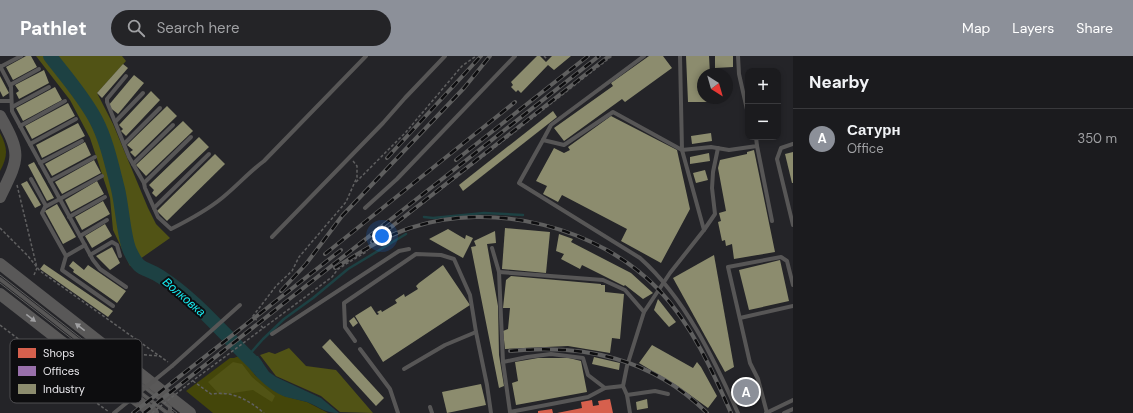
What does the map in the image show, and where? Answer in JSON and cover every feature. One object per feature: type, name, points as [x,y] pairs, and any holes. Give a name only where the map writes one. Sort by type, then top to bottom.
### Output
[{"type":"main road","points":[[0,116],[13,140],[17,157],[12,172],[0,197]]},
{"type":"main road","points":[[0,264],[96,339]]},
{"type":"main road","points":[[0,294],[57,339]]},
{"type":"main road","points":[[142,375],[190,413]]},
{"type":"main road","points":[[139,403],[152,413]]},
{"type":"lane","points":[[21,56],[0,67],[10,85],[12,107],[20,126],[90,255],[100,269],[126,287]]},
{"type":"lane","points":[[126,76],[107,99],[109,108],[154,208],[162,222],[171,229],[196,217],[222,198],[246,174],[264,160],[366,56]]},
{"type":"lane","points":[[272,237],[445,56]]},
{"type":"lane","points":[[365,208],[402,174],[515,56]]},
{"type":"lane","points":[[644,56],[552,125],[519,183],[640,258],[664,282],[705,345],[738,413]]},
{"type":"lane","points":[[680,56],[682,150],[704,230]]},
{"type":"lane","points":[[738,56],[739,74],[746,104]]},
{"type":"lane","points":[[10,85],[39,69]]},
{"type":"lane","points":[[12,107],[49,87]]},
{"type":"lane","points":[[116,121],[143,93]]},
{"type":"lane","points":[[0,101],[11,101]]},
{"type":"lane","points":[[20,126],[65,101]]},
{"type":"lane","points":[[124,144],[160,108]]},
{"type":"lane","points":[[543,140],[564,145],[613,112],[682,150],[711,147],[729,150],[757,146]]},
{"type":"lane","points":[[30,144],[76,119]]},
{"type":"lane","points":[[133,164],[172,125]]},
{"type":"lane","points":[[144,183],[191,137]]},
{"type":"lane","points":[[756,140],[772,221]]},
{"type":"lane","points":[[40,163],[82,141]]},
{"type":"lane","points":[[793,144],[780,148],[777,159],[793,226]]},
{"type":"lane","points":[[630,413],[627,395],[623,386],[627,366],[644,312],[664,282],[715,214],[712,178],[718,148]]},
{"type":"lane","points":[[154,208],[209,154]]},
{"type":"lane","points":[[50,181],[94,157]]},
{"type":"lane","points":[[66,256],[42,213],[46,206],[102,176]]},
{"type":"lane","points":[[31,179],[46,206]]},
{"type":"lane","points":[[69,217],[105,197]]},
{"type":"lane","points":[[80,236],[107,220]]},
{"type":"lane","points":[[90,255],[112,242],[117,244],[120,256]]},
{"type":"lane","points":[[85,245],[66,256],[62,270],[113,306]]},
{"type":"lane","points":[[492,248],[499,272],[503,362],[510,412],[588,396],[605,388],[623,386]]},
{"type":"lane","points":[[272,334],[399,251],[409,249]]},
{"type":"lane","points":[[355,341],[345,327],[344,303],[416,254],[441,255],[454,259],[470,295],[491,413]]},
{"type":"lane","points":[[793,285],[787,261],[781,257],[728,267],[750,363],[758,379],[767,413],[793,400]]},
{"type":"lane","points":[[499,272],[602,280],[625,290],[644,312]]},
{"type":"lane","points":[[0,279],[77,339]]},
{"type":"lane","points":[[142,390],[172,366],[240,305]]},
{"type":"lane","points":[[740,318],[793,306]]},
{"type":"lane","points":[[404,369],[445,345],[476,332]]},
{"type":"lane","points":[[360,349],[390,389],[398,413]]},
{"type":"lane","points":[[503,362],[551,354],[583,358],[588,375],[605,388]]},
{"type":"lane","points":[[627,395],[655,391],[668,394]]},
{"type":"lane","points":[[142,393],[166,412],[171,412]]},
{"type":"lane","points":[[112,413],[125,403]]},
{"type":"lane","points":[[430,407],[432,413]]},
{"type":"lane","points":[[784,413],[793,409]]},
{"type":"path","points":[[355,183],[406,132],[462,66],[476,56]]},
{"type":"path","points":[[544,56],[547,59]]},
{"type":"path","points":[[152,413],[192,381],[332,276],[338,269],[366,252],[371,244],[612,56]]},
{"type":"path","points":[[263,328],[253,316],[276,286],[292,271],[299,257],[346,202],[355,183],[357,166],[350,157]]},
{"type":"path","points":[[17,185],[37,268],[34,276]]},
{"type":"path","points":[[0,228],[28,256],[37,268],[136,339]]},
{"type":"path","points":[[0,325],[18,339]]},
{"type":"path","points":[[142,343],[166,359],[172,366]]},
{"type":"path","points":[[142,355],[160,356]]},
{"type":"path","points":[[192,381],[211,394],[231,393],[245,398],[264,413]]},
{"type":"path","points":[[97,403],[103,409],[112,413]]},
{"type":"shaded area","points":[[36,56],[122,56],[126,61],[97,93],[113,124],[156,224],[170,238],[130,266],[113,230],[110,198],[90,138],[70,100]]},
{"type":"shaded area","points":[[0,133],[6,148],[6,156],[0,171]]},
{"type":"shaded area","points":[[289,348],[306,366],[336,370],[373,413],[340,412],[321,396],[276,376],[260,355],[269,352],[275,354]]},
{"type":"shaded area","points":[[241,355],[255,375],[273,390],[284,396],[307,402],[328,413],[213,413],[186,391],[230,358]]},
{"type":"shaded area","points":[[233,362],[242,364],[252,377],[275,396],[272,402],[253,390],[220,395],[208,382]]},
{"type":"water","points":[[246,351],[253,356],[258,356],[269,372],[276,377],[321,398],[339,413],[326,411],[307,402],[286,397],[272,390],[254,374],[241,355]]},
{"type":"building: Shops","points":[[610,399],[613,413],[557,413],[582,408],[581,402],[592,400],[593,406],[599,405],[598,401]]},
{"type":"building: Shops","points":[[552,409],[553,413],[538,413],[538,411]]},
{"type":"building: Offices","points":[[749,381],[753,402],[744,403],[740,383]]},
{"type":"building: Industry","points":[[26,56],[31,56],[37,67],[13,80],[6,67]]},
{"type":"building: Industry","points":[[537,56],[540,56],[546,62],[552,56],[571,56],[554,70],[548,65],[521,93],[518,90],[516,92],[511,87],[513,85],[511,82]]},
{"type":"building: Industry","points":[[649,56],[663,56],[672,68],[625,102],[622,99],[564,141],[554,128],[613,86],[611,83]]},
{"type":"building: Industry","points":[[686,56],[709,56],[710,68],[697,68],[697,102],[688,102]]},
{"type":"building: Industry","points":[[715,56],[733,56],[733,67],[715,68]]},
{"type":"building: Industry","points":[[123,64],[128,68],[102,98],[97,93]]},
{"type":"building: Industry","points":[[44,70],[49,83],[19,99],[16,93],[19,91],[15,85]]},
{"type":"building: Industry","points":[[134,75],[144,83],[118,114],[108,106]]},
{"type":"building: Industry","points":[[0,76],[9,93],[3,97],[0,91]]},
{"type":"building: Industry","points":[[55,87],[62,100],[23,121],[16,108]]},
{"type":"building: Industry","points":[[151,91],[160,100],[126,136],[121,131],[123,129],[119,125]]},
{"type":"building: Industry","points":[[68,103],[75,116],[32,139],[25,126]]},
{"type":"building: Industry","points":[[167,106],[177,116],[135,157],[130,152],[133,150],[127,145]]},
{"type":"building: Industry","points":[[553,111],[557,117],[463,191],[459,185]]},
{"type":"building: Industry","points":[[611,116],[677,150],[690,209],[661,263],[621,241],[627,229],[562,195],[558,202],[543,194],[547,186],[536,181],[554,148],[564,153],[570,150],[568,147]]},
{"type":"building: Industry","points":[[183,121],[193,131],[146,176],[136,165]]},
{"type":"building: Industry","points":[[78,123],[85,136],[42,158],[36,145]]},
{"type":"building: Industry","points":[[711,133],[712,141],[692,144],[691,136]]},
{"type":"building: Industry","points":[[199,137],[209,147],[156,197],[152,193],[154,190],[149,185]]},
{"type":"building: Industry","points":[[85,142],[91,155],[52,176],[45,164]]},
{"type":"building: Industry","points":[[754,150],[775,252],[734,259],[732,244],[726,246],[725,240],[722,241],[718,222],[721,221],[719,213],[726,211],[718,168],[720,160],[747,154],[747,152]]},
{"type":"building: Industry","points":[[793,152],[793,183],[792,183],[785,154]]},
{"type":"building: Industry","points":[[709,153],[710,161],[690,164],[690,157]]},
{"type":"building: Industry","points":[[215,154],[225,164],[167,221],[157,211]]},
{"type":"building: Industry","points":[[94,160],[101,173],[62,194],[55,182]]},
{"type":"building: Industry","points":[[34,162],[54,198],[47,201],[28,165]]},
{"type":"building: Industry","points":[[705,170],[708,180],[696,183],[693,173]]},
{"type":"building: Industry","points":[[27,181],[41,205],[35,208],[21,184]]},
{"type":"building: Industry","points":[[97,181],[104,194],[71,212],[65,200]]},
{"type":"building: Industry","points":[[103,201],[110,214],[82,230],[75,217]]},
{"type":"building: Industry","points":[[57,204],[76,237],[63,244],[45,211]]},
{"type":"building: Industry","points":[[105,224],[112,236],[92,248],[85,236]]},
{"type":"building: Industry","points":[[505,228],[550,232],[546,273],[502,269]]},
{"type":"building: Industry","points":[[448,229],[465,239],[466,235],[473,238],[463,258],[429,239]]},
{"type":"building: Industry","points":[[495,231],[496,243],[487,244],[498,306],[499,355],[504,386],[499,388],[471,247],[476,246],[474,241]]},
{"type":"building: Industry","points":[[559,234],[573,239],[571,242],[631,273],[653,293],[643,299],[625,285],[624,286],[582,265],[580,269],[561,259],[564,254],[556,251]]},
{"type":"building: Industry","points":[[112,247],[120,263],[110,270],[96,256]]},
{"type":"building: Industry","points":[[714,255],[734,367],[725,372],[673,278]]},
{"type":"building: Industry","points":[[780,260],[789,301],[749,310],[739,270]]},
{"type":"building: Industry","points":[[73,261],[84,270],[88,265],[126,291],[117,303],[73,272],[74,270],[69,266]]},
{"type":"building: Industry","points":[[44,264],[113,311],[108,317],[40,269]]},
{"type":"building: Industry","points":[[443,265],[470,305],[383,362],[355,316],[371,306],[377,315],[379,314],[377,312],[381,310],[382,312],[397,303],[395,300],[404,294],[405,297],[418,289],[416,286],[419,283]]},
{"type":"building: Industry","points":[[511,276],[601,284],[605,285],[605,292],[624,294],[620,339],[612,338],[610,353],[568,346],[505,349],[503,331],[508,329],[510,308],[503,308],[506,280]]},
{"type":"building: Industry","points":[[658,299],[676,322],[669,327],[654,310]]},
{"type":"building: Industry","points":[[354,317],[358,323],[353,327],[349,321]]},
{"type":"building: Industry","points":[[330,339],[384,398],[376,406],[322,347]]},
{"type":"building: Industry","points":[[652,345],[693,368],[697,362],[717,396],[708,408],[679,387],[639,363]]},
{"type":"building: Industry","points":[[594,357],[620,363],[619,370],[592,364]]},
{"type":"building: Industry","points":[[538,358],[569,358],[581,361],[587,392],[516,405],[512,383],[518,381],[515,362]]},
{"type":"building: Industry","points":[[481,384],[486,405],[447,413],[442,392]]},
{"type":"building: Industry","points":[[647,399],[648,408],[637,410],[636,402]]},
{"type":"waterway","name":"Волковка","points":[[50,56],[86,103],[100,128],[106,145],[119,196],[128,246],[137,263],[143,268],[161,277],[187,297],[256,365]]},
{"type":"waterway","points":[[424,217],[433,218],[484,213],[523,215]]},
{"type":"waterway","points":[[248,356],[284,319],[313,298],[348,269],[406,234]]},
{"type":"tram line","points":[[0,275],[82,339]]},
{"type":"tram line","points":[[0,283],[72,339]]},
{"type":"tram line","points":[[142,386],[177,413]]},
{"type":"tram line","points":[[142,394],[167,413]]},
{"type":"railway","points":[[387,158],[481,56]]},
{"type":"railway","points":[[281,291],[306,264],[342,216],[464,88],[490,56]]},
{"type":"railway","points":[[456,160],[588,56]]},
{"type":"railway","points":[[144,413],[599,56]]},
{"type":"railway","points":[[372,242],[609,56]]},
{"type":"railway","points":[[325,254],[515,102]]},
{"type":"railway","points":[[335,268],[390,236],[410,228],[442,220],[475,217],[509,219],[543,225],[576,235],[606,250],[634,268],[659,290],[682,318],[700,348],[709,364],[731,413]]},
{"type":"railway","points":[[133,413],[341,250]]},
{"type":"railway","points":[[510,351],[537,349],[564,350],[590,353],[616,359],[640,367],[663,379],[686,394],[707,413]]},
{"type":"place","name":"Сатурн","points":[[746,392]]}]
